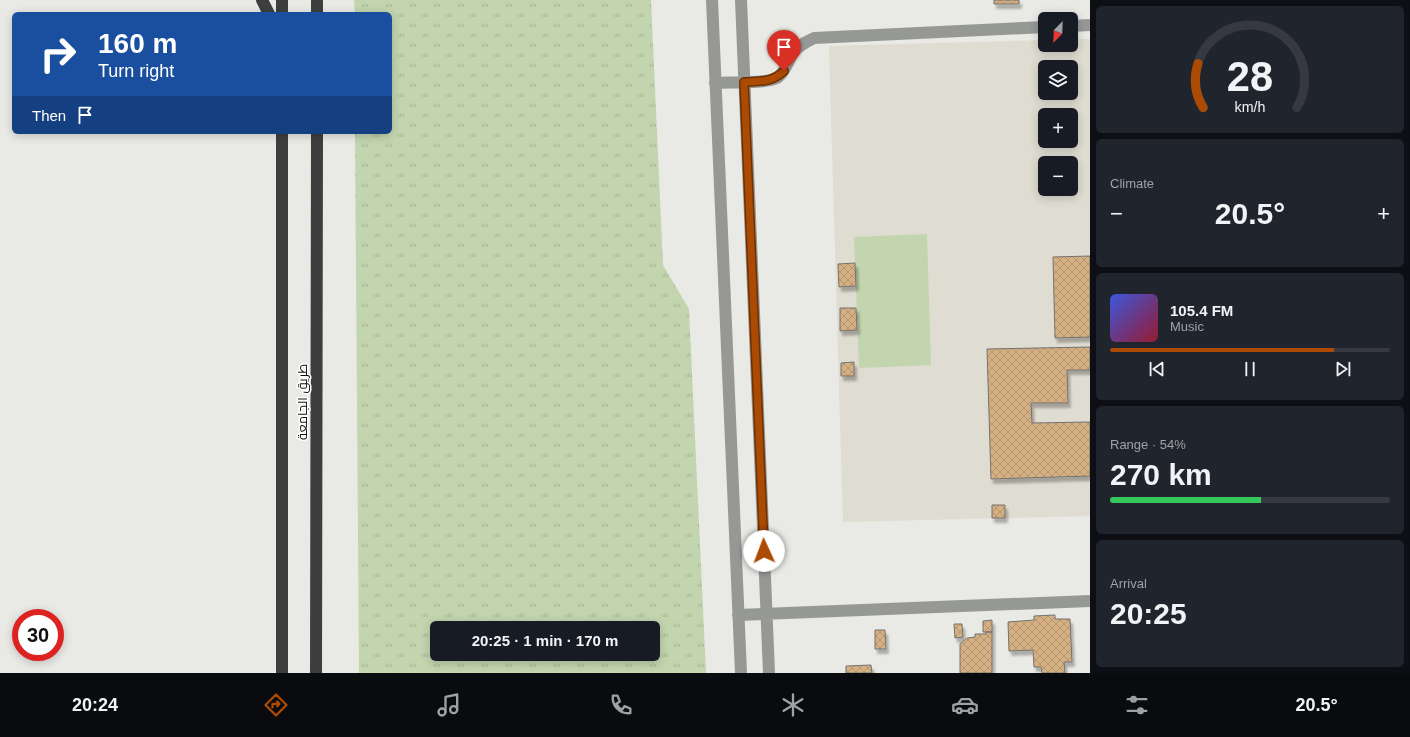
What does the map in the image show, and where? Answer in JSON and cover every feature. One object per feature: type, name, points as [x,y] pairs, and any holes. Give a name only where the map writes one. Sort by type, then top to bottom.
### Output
[{"type":"highway","points":[[262,0],[268,12]]},
{"type":"highway","points":[[282,0],[282,12]]},
{"type":"highway","points":[[317,0],[317,12]]},
{"type":"highway","name":"طريق الجامعة","points":[[282,134],[282,673]]},
{"type":"highway","name":"طريق الجامعة","points":[[316,673],[317,134]]},
{"type":"street","points":[[712,0],[740,673]]},
{"type":"street","points":[[740,0],[769,673]]},
{"type":"street","points":[[1078,26],[1090,25]]},
{"type":"street","points":[[715,83],[765,81],[777,78],[784,71],[794,52],[803,44],[814,38],[1038,27]]},
{"type":"street","points":[[738,615],[1090,601]]},
{"type":"shaded area","points":[[1078,39],[1090,39],[1090,516],[843,522],[829,46],[1038,40],[1038,52],[1078,52]]},
{"type":"green space","points":[[354,0],[651,0],[663,265],[689,309],[706,673],[359,673],[355,134],[392,134],[392,12],[355,12]]},
{"type":"green space","points":[[927,234],[931,365],[859,368],[854,237]]},
{"type":"building","points":[[994,0],[1019,0],[1019,4],[994,4]]},
{"type":"building","points":[[1090,256],[1090,337],[1055,338],[1053,257]]},
{"type":"building","points":[[855,263],[856,286],[839,287],[838,264]]},
{"type":"building","points":[[840,308],[856,308],[857,330],[840,331]]},
{"type":"building","points":[[1090,347],[1090,370],[1067,370],[1068,403],[1031,403],[1032,423],[1090,422],[1090,476],[991,479],[987,349]]},
{"type":"building","points":[[854,362],[854,376],[841,376],[841,363]]},
{"type":"building","points":[[992,505],[1005,505],[1005,518],[992,518]]},
{"type":"building","points":[[1055,615],[1055,619],[1070,619],[1072,662],[1064,662],[1065,673],[1042,673],[1041,667],[1034,667],[1033,650],[1009,651],[1008,622],[1034,620],[1034,616]]},
{"type":"building","points":[[992,620],[992,632],[983,632],[983,621]]},
{"type":"building","points":[[954,624],[962,624],[963,637],[955,638]]},
{"type":"building","points":[[875,630],[885,630],[886,649],[875,649]]},
{"type":"building","points":[[986,632],[992,632],[992,673],[960,673],[960,644],[967,638],[975,637],[975,634],[986,634]]},
{"type":"building","points":[[871,665],[872,673],[846,673],[846,666]]},
{"type":"route","points":[[764,551],[744,82],[765,81],[777,78],[784,71]]}]
